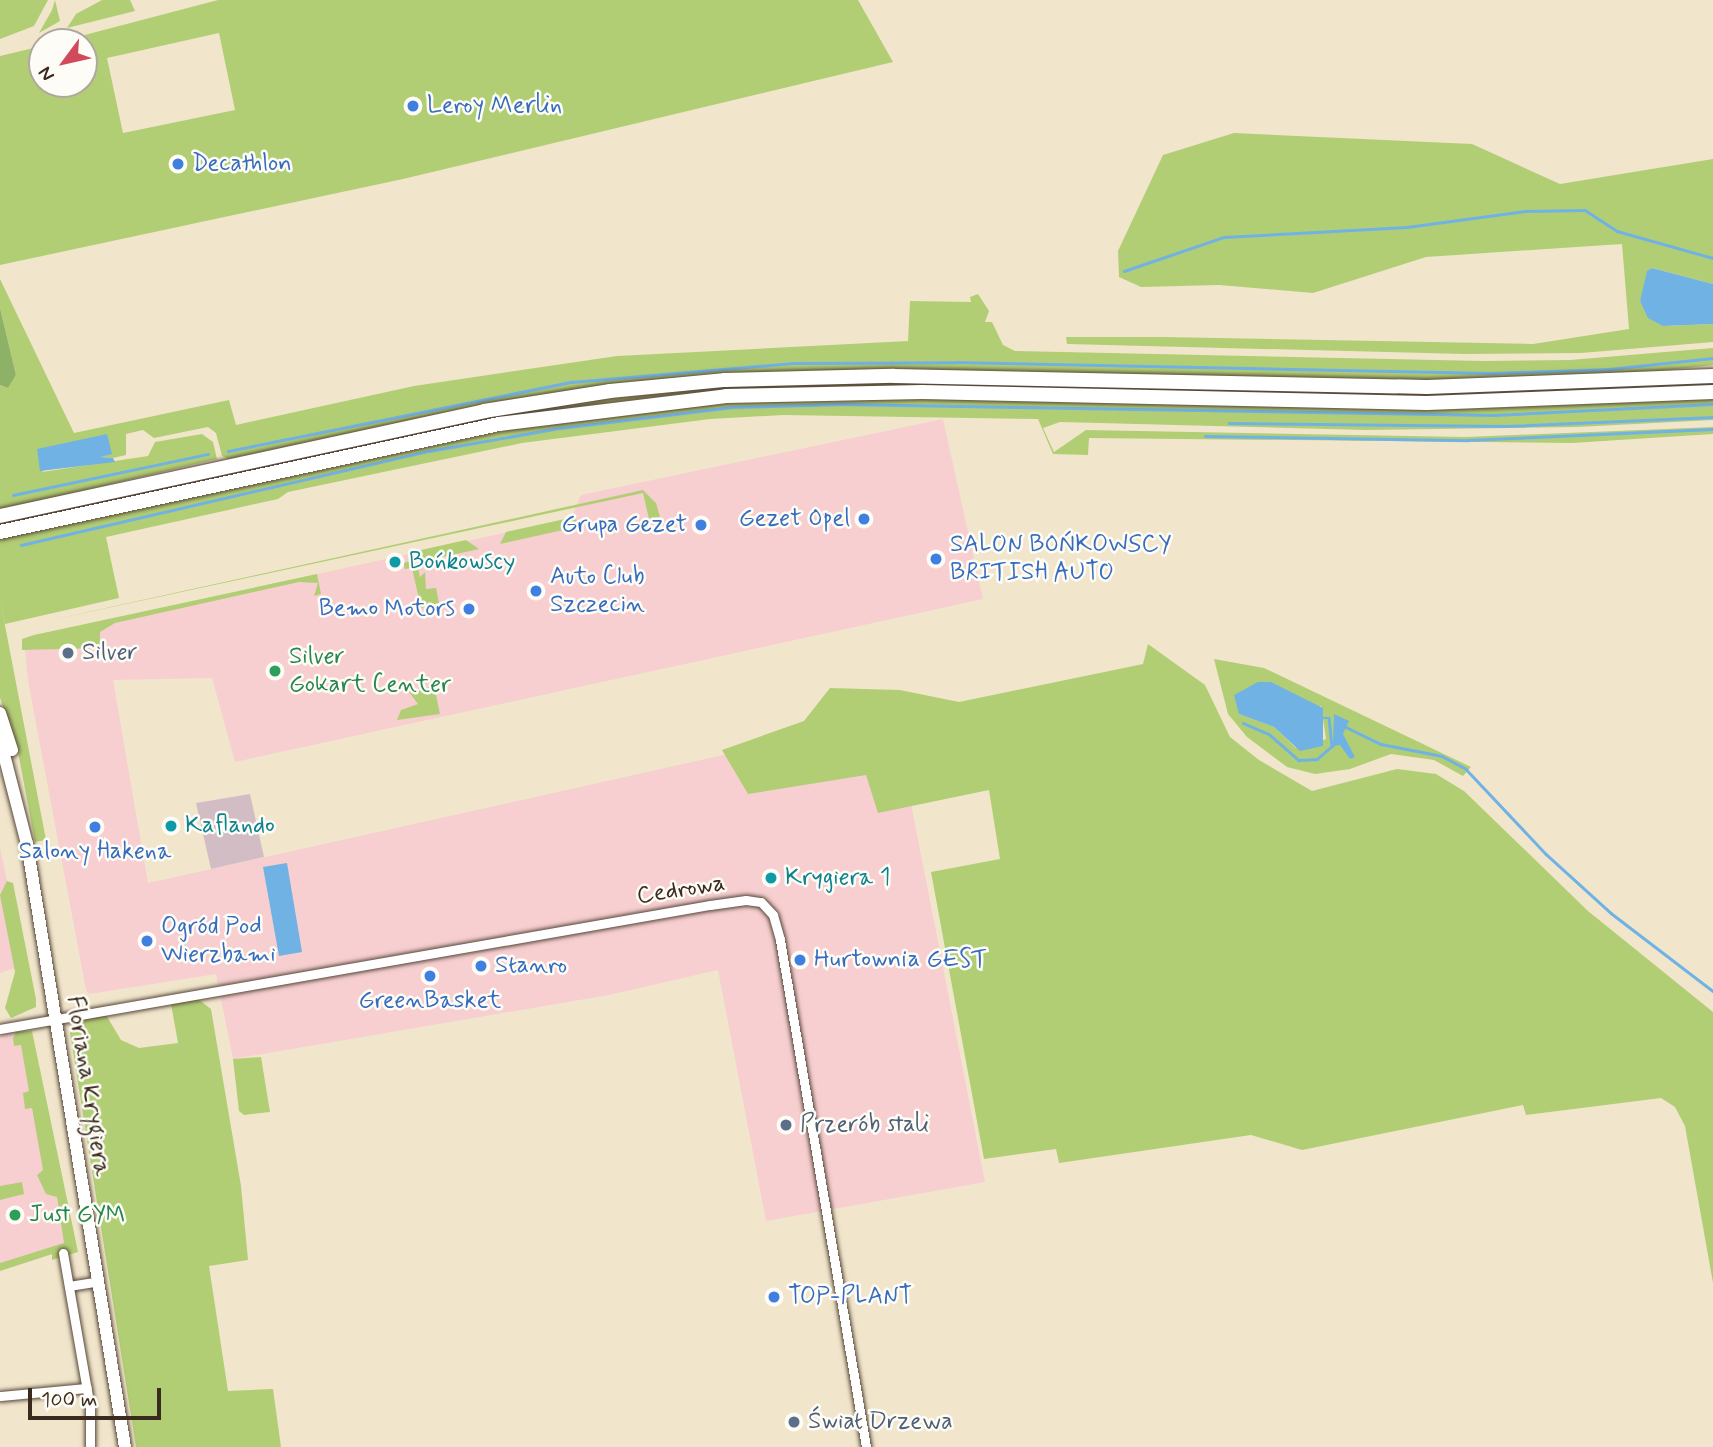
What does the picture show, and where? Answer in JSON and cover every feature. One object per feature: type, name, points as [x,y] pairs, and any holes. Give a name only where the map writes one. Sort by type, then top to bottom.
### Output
[{"type":"main road","points":[[0,516],[496,409],[725,380],[880,376],[1427,387],[1713,376]]},
{"type":"main road","points":[[0,533],[499,424],[726,396],[908,392],[1427,403],[1713,392]]},
{"type":"street","name":"Floriana Krygiera","points":[[0,713],[21,790],[27,844],[125,1447]]},
{"type":"street","name":"Floriana Krygiera","points":[[0,739],[27,844]]},
{"type":"street","name":"Cedrowa","points":[[56,1017],[734,901],[764,904],[773,915],[780,940],[866,1447]]},
{"type":"street","points":[[0,1029],[56,1017]]},
{"type":"street","points":[[63,1253],[87,1388],[90,1447]]},
{"type":"street","points":[[69,1286],[99,1281]]},
{"type":"street","points":[[0,1396],[87,1388]]},
{"type":"street","name":"Floriana Krygiera","points":[[122,1417],[132,1447]]},
{"type":"shaded area","points":[[943,419],[983,599],[235,762],[212,678],[113,680],[148,883],[894,717],[985,1182],[766,1221],[718,970],[609,995],[233,1059],[216,974],[89,994],[86,990],[28,681],[24,639],[571,518],[581,495]]},
{"type":"shaded area","points":[[250,794],[264,857],[211,869],[196,803]]},
{"type":"shaded area","points":[[0,848],[25,965],[0,973]]},
{"type":"shaded area","points":[[22,1031],[40,1097],[66,1250],[0,1271],[0,1036]]},
{"type":"green space","points":[[0,0],[48,0],[34,26],[0,39]]},
{"type":"green space","points":[[55,0],[60,21],[48,28],[42,28]]},
{"type":"green space","points":[[102,0],[130,0],[135,11],[67,28],[76,14]]},
{"type":"green space","points":[[218,0],[858,0],[893,62],[403,179],[0,265],[0,56],[28,49],[28,98],[98,98],[98,32]],"holes":[[[219,33],[235,110],[123,133],[107,58]]]},
{"type":"green space","points":[[1234,133],[1472,144],[1560,184],[1713,159],[1713,284],[1652,268],[1640,301],[1663,326],[1713,324],[1713,342],[1581,353],[1464,354],[1067,344],[1066,337],[1533,344],[1629,329],[1622,244],[1426,257],[1313,293],[1219,285],[1141,287],[1119,277],[1118,251],[1163,155]]},
{"type":"green space","points":[[0,279],[74,433],[229,400],[236,425],[414,386],[617,356],[908,341],[910,301],[971,302],[970,297],[978,294],[989,311],[985,322],[992,322],[1003,345],[1015,351],[1484,361],[1570,360],[1713,348],[1713,365],[1625,375],[1433,381],[880,369],[674,378],[486,404],[229,459],[222,456],[216,433],[208,427],[154,438],[143,430],[126,434],[126,455],[113,458],[98,457],[85,441],[42,472],[148,456],[155,442],[202,434],[213,442],[217,459],[0,510],[0,385],[8,388],[16,375],[0,308]]},
{"type":"green space","points":[[0,308],[16,375],[8,388],[0,385]]},
{"type":"green space","points":[[828,381],[1476,393],[1713,382],[1713,387],[1476,398],[879,386],[678,394],[539,412],[0,527],[0,522],[537,407],[677,390]]},
{"type":"green space","points":[[879,397],[1435,410],[1713,399],[1713,420],[1577,427],[1366,430],[1060,422],[1043,428],[1054,452],[1086,430],[1466,437],[1713,427],[1713,434],[1572,443],[1089,438],[1088,455],[1053,454],[1038,419],[783,415],[710,419],[522,443],[288,492],[278,499],[106,537],[119,598],[5,624],[0,599],[0,539],[540,423],[726,402]]},
{"type":"green space","points":[[643,490],[656,503],[660,517],[649,519],[643,493],[42,622]]},
{"type":"green space","points":[[574,517],[581,526],[500,544],[506,532]]},
{"type":"green space","points":[[466,540],[479,549],[438,558],[438,564],[418,568],[420,577],[425,572],[426,589],[436,588],[439,603],[421,608],[412,568],[405,569],[403,563],[410,561],[409,553],[412,552],[415,564],[423,562],[421,550]]},
{"type":"green space","points":[[317,574],[321,594],[314,596],[318,583],[299,582],[115,623],[100,632],[100,648],[22,650],[22,639],[34,635]]},
{"type":"green space","points":[[0,599],[46,840],[35,842],[18,752],[0,698]]},
{"type":"green space","points":[[1148,644],[1205,685],[1230,737],[1259,760],[1312,791],[1397,769],[1436,774],[1464,791],[1588,911],[1713,1012],[1713,1283],[1685,1126],[1675,1107],[1661,1098],[1526,1115],[1523,1105],[1302,1150],[1251,1135],[1059,1163],[1056,1149],[984,1159],[931,872],[1000,859],[989,790],[878,813],[866,775],[748,794],[722,750],[804,721],[830,688],[900,690],[959,702],[1143,664]]},
{"type":"green space","points":[[1214,659],[1264,668],[1471,767],[1463,776],[1434,760],[1391,754],[1350,769],[1315,774],[1287,767],[1247,737],[1228,714]],"holes":[[[1321,706],[1326,739],[1296,748],[1274,727],[1239,714]]]},
{"type":"green space","points":[[430,687],[435,690],[440,714],[397,720],[401,710],[418,704],[406,688],[419,691]]},
{"type":"green space","points":[[7,881],[13,883],[36,999],[36,1007],[11,1018],[5,1008],[15,972],[0,895]]},
{"type":"green space","points":[[198,999],[211,1009],[241,1186],[248,1260],[209,1266],[228,1391],[273,1389],[281,1447],[136,1447],[70,1033],[74,1022],[106,1015],[121,1040],[139,1048],[178,1043],[171,1004]]},
{"type":"green space","points":[[32,1031],[78,1252],[52,1260],[52,1254],[0,1271],[0,1263],[64,1243],[57,1197],[46,1194],[37,1175],[43,1170],[32,1108],[25,1109],[23,1093],[29,1091],[21,1045],[14,1046],[13,1038],[16,1032]]},
{"type":"green space","points":[[261,1057],[270,1112],[244,1115],[239,1111],[233,1059]]},
{"type":"green space","points":[[22,1182],[24,1194],[0,1200],[0,1186]]},
{"type":"water","points":[[1652,268],[1713,284],[1713,324],[1663,326],[1648,318],[1640,301],[1647,271]]},
{"type":"water","points":[[107,434],[112,454],[100,457],[113,458],[115,462],[40,471],[37,449]]},
{"type":"water","points":[[1258,682],[1271,682],[1323,708],[1323,746],[1300,751],[1274,727],[1239,714],[1234,695]]},
{"type":"water","points":[[1334,714],[1349,721],[1343,734],[1355,757],[1350,759],[1340,745],[1333,746]]},
{"type":"water","points":[[287,863],[302,952],[279,956],[263,867]]},
{"type":"waterway","points":[[1124,271],[1224,237],[1407,227],[1525,211],[1585,210],[1617,231],[1713,258]]},
{"type":"waterway","points":[[228,451],[571,382],[793,363],[957,362],[1491,373],[1609,369],[1713,358]]},
{"type":"waterway","points":[[21,545],[429,451],[560,428],[733,407],[841,404],[1494,415],[1713,404]]},
{"type":"waterway","points":[[1229,423],[1506,426],[1713,417]]},
{"type":"waterway","points":[[1205,436],[1468,440],[1713,429]]},
{"type":"waterway","points":[[13,495],[208,454]]},
{"type":"waterway","points":[[1324,718],[1329,718],[1332,746],[1335,743]]},
{"type":"waterway","points":[[1243,723],[1269,734],[1299,760],[1317,759],[1332,746]]},
{"type":"waterway","points":[[1346,727],[1381,744],[1442,756],[1466,769],[1546,854],[1611,913],[1713,991]]},
{"type":"place","name":"Leroy Merlin","points":[[413,106]]},
{"type":"place","name":"Decathlon","points":[[178,164]]},
{"type":"place","name":"Gezet Opel","points":[[864,519]]},
{"type":"place","name":"Grupa Gezet","points":[[701,525]]},
{"type":"place","name":"SALON BOŃKOWSCY BRITISH AUTO","points":[[936,559]]},
{"type":"place","name":"Bońkowscy","points":[[395,562]]},
{"type":"place","name":"Auto Club Szczecin","points":[[536,591]]},
{"type":"place","name":"Bemo Motors","points":[[469,609]]},
{"type":"place","name":"Silver","points":[[68,653]]},
{"type":"place","name":"Silver Gokart Center","points":[[275,671]]},
{"type":"place","name":"Kaflando","points":[[171,826]]},
{"type":"place","name":"Salony Hakena","points":[[95,827]]},
{"type":"place","name":"Krygiera 1","points":[[771,878]]},
{"type":"place","name":"Ogród Pod Wierzbami","points":[[147,941]]},
{"type":"place","name":"Hurtownia GEST","points":[[800,960]]},
{"type":"place","name":"Stanro","points":[[481,966]]},
{"type":"place","name":"GreenBasket","points":[[430,976]]},
{"type":"place","name":"Przerób stali","points":[[786,1125]]},
{"type":"place","name":"Just GYM","points":[[15,1215]]},
{"type":"place","name":"TOP-PLANT","points":[[774,1297]]},
{"type":"place","name":"Świat Drzewa","points":[[794,1422]]}]
